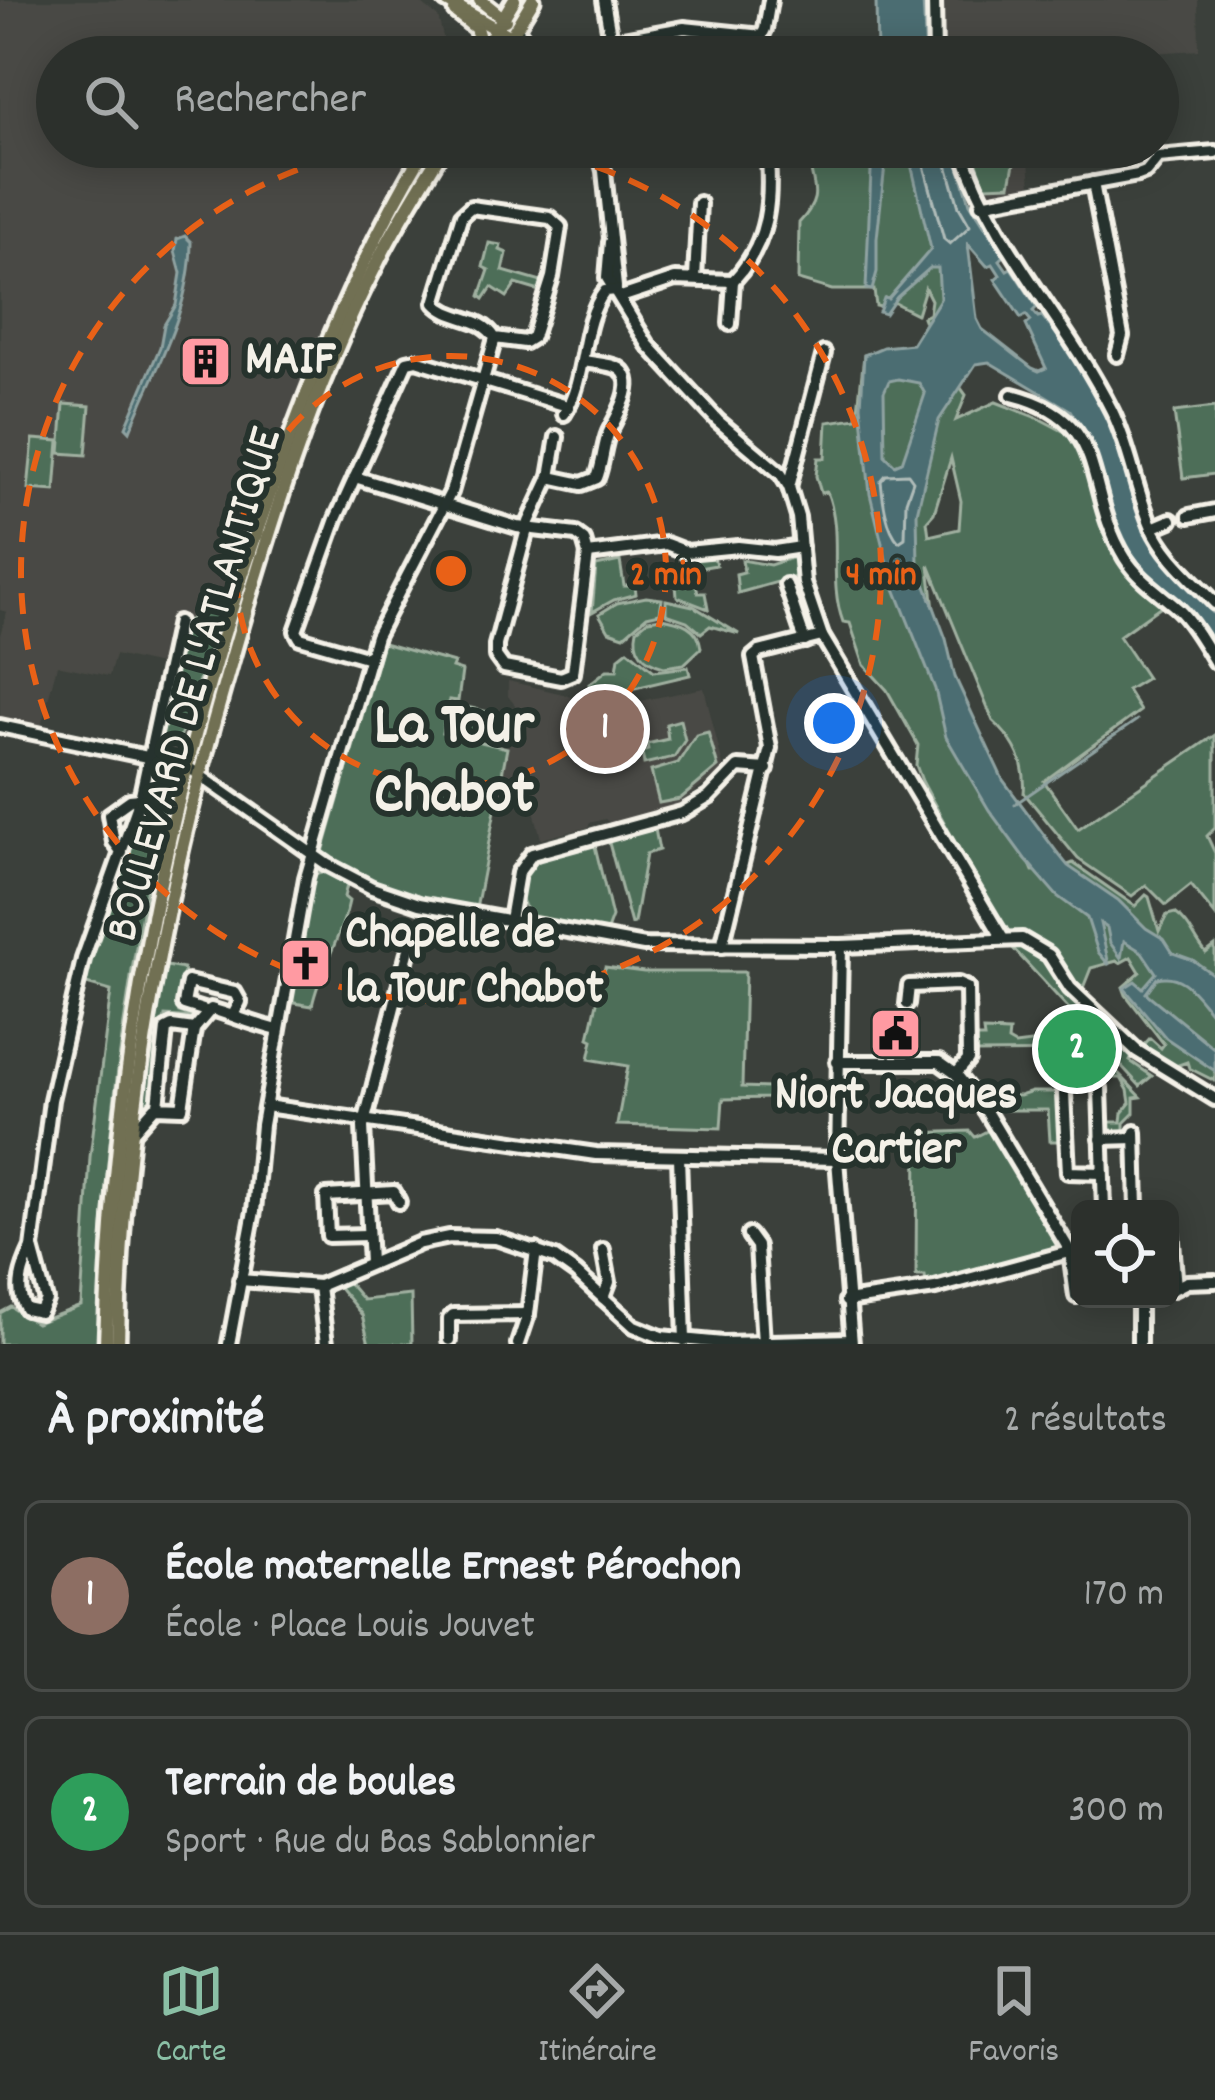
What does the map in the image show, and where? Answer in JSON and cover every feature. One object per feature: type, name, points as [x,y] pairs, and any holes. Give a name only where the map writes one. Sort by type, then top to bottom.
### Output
[{"type":"main road","points":[[444,0],[500,23]]},
{"type":"main road","points":[[444,0],[475,26],[477,36]]},
{"type":"main road","points":[[481,0],[513,33]]},
{"type":"main road","points":[[481,0],[494,0]]},
{"type":"main road","points":[[492,36],[514,0]]},
{"type":"main road","points":[[512,36],[532,0]]},
{"type":"main road","name":"BOULEVARD DE L'ATLANTIQUE","points":[[106,1344],[113,1190],[131,1031],[185,765],[233,602],[300,410],[348,293],[415,168]]},
{"type":"main road","name":"BOULEVARD DE L'ATLANTIQUE","points":[[118,1344],[131,1134],[152,981],[200,772],[266,544],[326,374],[376,265],[432,168]]},
{"type":"street","points":[[604,0],[610,36]]},
{"type":"street","points":[[639,36],[685,28],[762,36],[770,0]]},
{"type":"street","points":[[934,0],[935,36]]},
{"type":"street","points":[[1179,155],[1215,152]]},
{"type":"street","points":[[603,168],[618,294],[648,345],[718,421],[781,474],[789,487],[804,583],[822,636],[1002,937]]},
{"type":"street","points":[[730,324],[734,281],[758,250],[766,226],[767,168]]},
{"type":"street","points":[[968,168],[981,204],[1112,411],[1152,528],[1169,555],[1215,603]]},
{"type":"street","points":[[981,204],[1149,168]]},
{"type":"street","points":[[1093,183],[1122,336],[1118,355]]},
{"type":"street","points":[[695,278],[699,202]]},
{"type":"street","points":[[471,207],[550,218],[560,227],[536,332],[525,342],[495,338],[486,325],[440,310],[434,303],[462,215],[471,207]]},
{"type":"street","points":[[355,477],[529,528],[576,534],[588,554],[571,675],[562,678],[508,669],[496,656],[529,528],[550,476],[564,409],[582,363],[592,313],[602,295],[695,278],[734,281]]},
{"type":"street","points":[[229,1344],[302,892],[369,658],[444,504],[495,338]]},
{"type":"street","points":[[789,487],[824,352]]},
{"type":"street","points":[[369,658],[300,638],[296,631],[355,477],[409,360],[564,409]]},
{"type":"street","points":[[550,476],[582,484],[597,478],[609,432],[621,410],[627,382],[624,373],[582,363]]},
{"type":"street","points":[[1012,395],[1061,413],[1078,431],[1123,555],[1144,581],[1179,609],[1215,662]]},
{"type":"street","points":[[544,491],[557,437]]},
{"type":"street","points":[[1189,516],[1215,512]]},
{"type":"street","points":[[1152,528],[1171,520]]},
{"type":"street","points":[[588,554],[666,544],[685,552],[801,547]]},
{"type":"street","points":[[786,585],[806,641]]},
{"type":"street","points":[[32,1248],[46,1300],[40,1312],[26,1309],[20,1298],[65,1029],[82,959],[140,799],[178,622]]},
{"type":"street","points":[[722,946],[767,769],[770,733],[753,663],[759,652],[822,636]]},
{"type":"street","points":[[0,726],[185,765],[350,878],[396,896],[511,920],[622,943],[841,946],[1022,939],[1043,950],[1070,988],[1127,1042],[1215,1099]]},
{"type":"street","points":[[511,920],[518,873],[539,850],[669,818],[709,797],[734,768],[767,769]]},
{"type":"street","points":[[191,806],[210,792],[227,792]]},
{"type":"street","points":[[122,853],[114,842],[109,815],[130,800],[140,799]]},
{"type":"street","points":[[370,1263],[363,1122],[410,945]]},
{"type":"street","points":[[240,1280],[320,1286],[420,1243],[448,1237],[496,1238],[536,1250],[577,1273],[634,1326],[685,1341],[852,1342],[837,1159],[841,946]]},
{"type":"street","points":[[233,1015],[239,1007],[238,994],[193,980],[186,985],[184,1004],[278,1030]]},
{"type":"street","points":[[907,1004],[911,985],[967,988],[968,1060],[956,1074]]},
{"type":"street","points":[[158,1106],[182,1108],[194,1030],[217,990]]},
{"type":"street","points":[[131,1134],[158,1106],[166,1029],[194,1030]]},
{"type":"street","points":[[837,1063],[939,1063],[956,1074],[986,1111],[1071,1244]]},
{"type":"street","points":[[1100,1088],[1104,1200]]},
{"type":"street","points":[[1064,1094],[1068,1172],[1102,1172]]},
{"type":"street","points":[[266,1106],[596,1154],[837,1159]]},
{"type":"street","points":[[1101,1139],[1135,1135],[1137,1200]]},
{"type":"street","points":[[679,1156],[685,1341]]},
{"type":"street","points":[[367,1235],[332,1237],[326,1231],[326,1196],[394,1192],[399,1202]]},
{"type":"street","points":[[749,1235],[757,1246],[763,1343]]},
{"type":"street","points":[[518,1344],[528,1314],[536,1250]]},
{"type":"street","points":[[602,1250],[609,1282],[604,1298]]},
{"type":"street","points":[[846,1301],[935,1288],[1071,1251]]},
{"type":"street","points":[[1179,1285],[1215,1282]]},
{"type":"street","points":[[320,1286],[326,1344]]},
{"type":"street","points":[[1138,1344],[1139,1308]]},
{"type":"street","points":[[449,1340],[448,1319],[453,1315],[528,1314]]},
{"type":"shaded area","name":"MAIF","points":[[0,0],[417,0],[438,17],[443,36],[36,36],[36,168],[403,168],[310,362],[225,601],[183,623],[173,621],[164,666],[115,655],[109,676],[57,665],[40,730],[0,721],[0,635],[7,612],[0,610]]},
{"type":"shaded area","points":[[944,0],[1198,0],[1199,50],[1179,51],[1179,36],[938,36],[937,14],[944,10]]},
{"type":"shaded area","points":[[973,168],[1030,168],[1031,187],[989,196],[982,193]]},
{"type":"shaded area","points":[[508,681],[563,694],[589,705],[590,711],[704,688],[724,770],[676,806],[610,823],[605,819],[541,839],[532,801],[496,809],[514,722]]},
{"type":"green space","points":[[811,168],[922,168],[958,325],[950,373],[966,395],[956,420],[996,402],[1078,439],[1122,560],[1164,604],[1119,636],[1147,678],[1127,690],[1140,711],[1044,781],[1078,829],[1215,735],[1215,828],[1207,836],[1215,853],[1215,915],[1191,885],[1166,905],[1146,885],[1132,896],[1078,859],[1024,793],[1017,753],[993,721],[929,565],[939,655],[1033,871],[1073,863],[1135,906],[1149,897],[1159,931],[1167,915],[1175,913],[1206,953],[1215,946],[1215,1081],[1189,1068],[1187,1062],[1173,1067],[1141,1048],[1150,1038],[1161,1048],[1164,1044],[1126,995],[1123,987],[1140,972],[1131,957],[1091,968],[1081,993],[1049,948],[1010,933],[922,781],[916,765],[918,745],[887,690],[864,665],[850,623],[843,622],[836,589],[832,508],[816,476],[818,458],[825,458],[827,422],[857,418],[864,355],[911,346],[926,325],[923,317],[929,314],[931,300],[925,288],[917,314],[885,298],[881,307],[876,306],[874,290],[832,290],[798,280],[799,223],[815,193]],"holes":[[[951,458],[961,501],[959,529],[929,536],[927,521],[934,513]]]},
{"type":"green space","points":[[979,168],[1013,168],[1010,185],[985,186]]},
{"type":"green space","points":[[489,243],[501,245],[500,250],[507,253],[503,271],[545,283],[543,292],[516,284],[507,297],[492,287],[484,299],[480,296],[489,270],[483,267]]},
{"type":"green space","points":[[64,404],[90,406],[86,455],[60,453]]},
{"type":"green space","points":[[1215,407],[1215,474],[1183,478],[1174,412]]},
{"type":"green space","points":[[33,439],[59,441],[55,491],[28,489]]},
{"type":"green space","points":[[797,556],[799,576],[738,593],[736,574],[744,572],[742,560],[770,565]]},
{"type":"green space","points":[[714,557],[716,565],[693,569],[698,593],[705,593],[708,609],[677,597],[675,571],[681,568],[681,559]]},
{"type":"green space","points":[[620,561],[624,586],[635,586],[636,594],[592,612],[596,566]]},
{"type":"green space","points":[[662,599],[660,613],[647,616],[624,636],[609,631],[599,614],[617,603]]},
{"type":"green space","points":[[666,600],[693,606],[739,634],[710,626],[701,633],[687,621],[666,614]]},
{"type":"green space","points":[[225,601],[179,741],[175,746],[159,743],[183,623]]},
{"type":"green space","points":[[661,618],[697,634],[701,648],[684,664],[657,665],[638,649],[637,629]]},
{"type":"green space","points":[[383,643],[454,663],[452,668],[462,671],[458,701],[449,700],[442,733],[507,748],[476,909],[371,884],[335,865],[323,852]]},
{"type":"green space","points":[[628,650],[654,671],[688,667],[690,675],[593,698],[589,684],[607,670],[617,670],[619,657]]},
{"type":"green space","points":[[454,704],[506,716],[499,742],[448,730]]},
{"type":"green space","points":[[680,720],[685,740],[674,757],[644,764],[642,752],[648,750],[647,744],[668,739],[666,724]]},
{"type":"green space","points":[[708,732],[718,767],[680,799],[659,803],[651,771],[678,763],[696,735]]},
{"type":"green space","points":[[149,780],[169,784],[119,1060],[105,1202],[99,1344],[0,1344],[0,1313],[11,1307],[36,1323],[81,1306],[90,1157],[111,991],[83,983],[134,839]]},
{"type":"green space","points":[[655,829],[659,850],[646,854],[631,924],[609,843]]},
{"type":"green space","points":[[594,842],[612,917],[606,933],[530,918],[520,895],[527,869],[552,852]]},
{"type":"green space","points":[[325,871],[348,881],[344,897],[349,901],[312,1006],[289,1002],[294,980],[309,982],[315,947],[299,944],[314,874]]},
{"type":"green space","points":[[1011,941],[1038,951],[1085,1008],[1133,1055],[1130,1061],[1152,1076],[1140,1086]]},
{"type":"green space","points":[[161,965],[183,969],[186,981],[179,1012],[198,1018],[165,1016],[155,1104],[140,1122]]},
{"type":"green space","points":[[605,967],[644,972],[745,972],[742,1087],[769,1088],[769,1098],[723,1099],[721,1128],[617,1125],[628,1066],[589,1059]]},
{"type":"green space","points":[[983,1031],[1009,1032],[1008,1041],[1015,1045],[1087,1036],[1090,1052],[974,1053],[974,1038],[984,1038]]},
{"type":"green space","points":[[1064,1057],[1103,1057],[1141,1097],[1134,1098],[1134,1113],[1124,1123],[1124,1134],[1107,1135],[1106,1115],[1108,1122],[1121,1122],[1130,1103],[1121,1078],[1107,1078],[1105,1084],[1105,1074],[1096,1078],[1095,1068],[1087,1078],[1087,1063],[1064,1064]]},
{"type":"green space","points":[[1062,1092],[1063,1141],[1050,1141],[1048,1110],[994,1110],[984,1094]]},
{"type":"green space","points":[[989,1130],[1060,1248],[926,1285],[925,1276],[916,1276],[917,1133],[970,1131],[975,1137]]},
{"type":"green space","points":[[347,1281],[363,1300],[411,1295],[412,1344],[369,1344],[362,1315],[337,1285]]},
{"type":"water","points":[[876,0],[923,0],[925,36],[877,36]]},
{"type":"water","points":[[871,168],[885,168],[877,272],[872,290],[866,289]]},
{"type":"water","points":[[912,168],[959,168],[970,203],[1004,256],[1000,260],[1007,270],[1011,268],[1037,307],[1033,311],[1066,347],[1107,414],[1153,541],[1172,570],[1215,615],[1215,655],[1124,545],[1085,434],[1070,410],[989,362],[976,364],[939,420],[917,513],[918,565],[955,677],[1003,780],[1068,866],[1118,900],[1164,939],[1173,953],[1215,976],[1215,1017],[1190,988],[1175,979],[1157,978],[1146,993],[1215,1049],[1215,1071],[1166,1038],[1124,988],[1135,981],[1143,988],[1156,973],[1142,952],[1124,941],[1121,958],[1100,923],[1109,965],[1098,952],[1087,918],[1057,896],[1025,859],[946,737],[935,689],[890,576],[870,494],[861,406],[864,355],[912,344],[940,299],[938,268],[930,268],[885,314],[879,312],[884,298],[931,249]],"holes":[[[968,244],[987,266],[993,264],[1000,275],[995,279],[1021,318],[1026,315],[1031,321],[1026,325],[1046,368],[1032,368],[982,329]],[[889,381],[919,383],[925,394],[902,462],[895,465],[885,455],[884,392]]]},
{"type":"water","points":[[185,236],[191,242],[185,292],[130,431],[126,427],[176,305],[181,273],[175,251],[177,239]]},
{"type":"waterway","points":[[1015,804],[1137,720]]},
{"type":"place","name":"MAIF","points":[[206,362]]},
{"type":"place","name":"École maternelle Ernest Pérochon","points":[[605,729]]},
{"type":"place","name":"Chapelle de la Tour Chabot","points":[[306,964]]},
{"type":"place","name":"Niort Jacques Cartier","points":[[896,1034]]},
{"type":"place","name":"Terrain de boules","points":[[1077,1049]]},
{"type":"district","name":"La Tour Chabot","points":[[454,764]]}]
